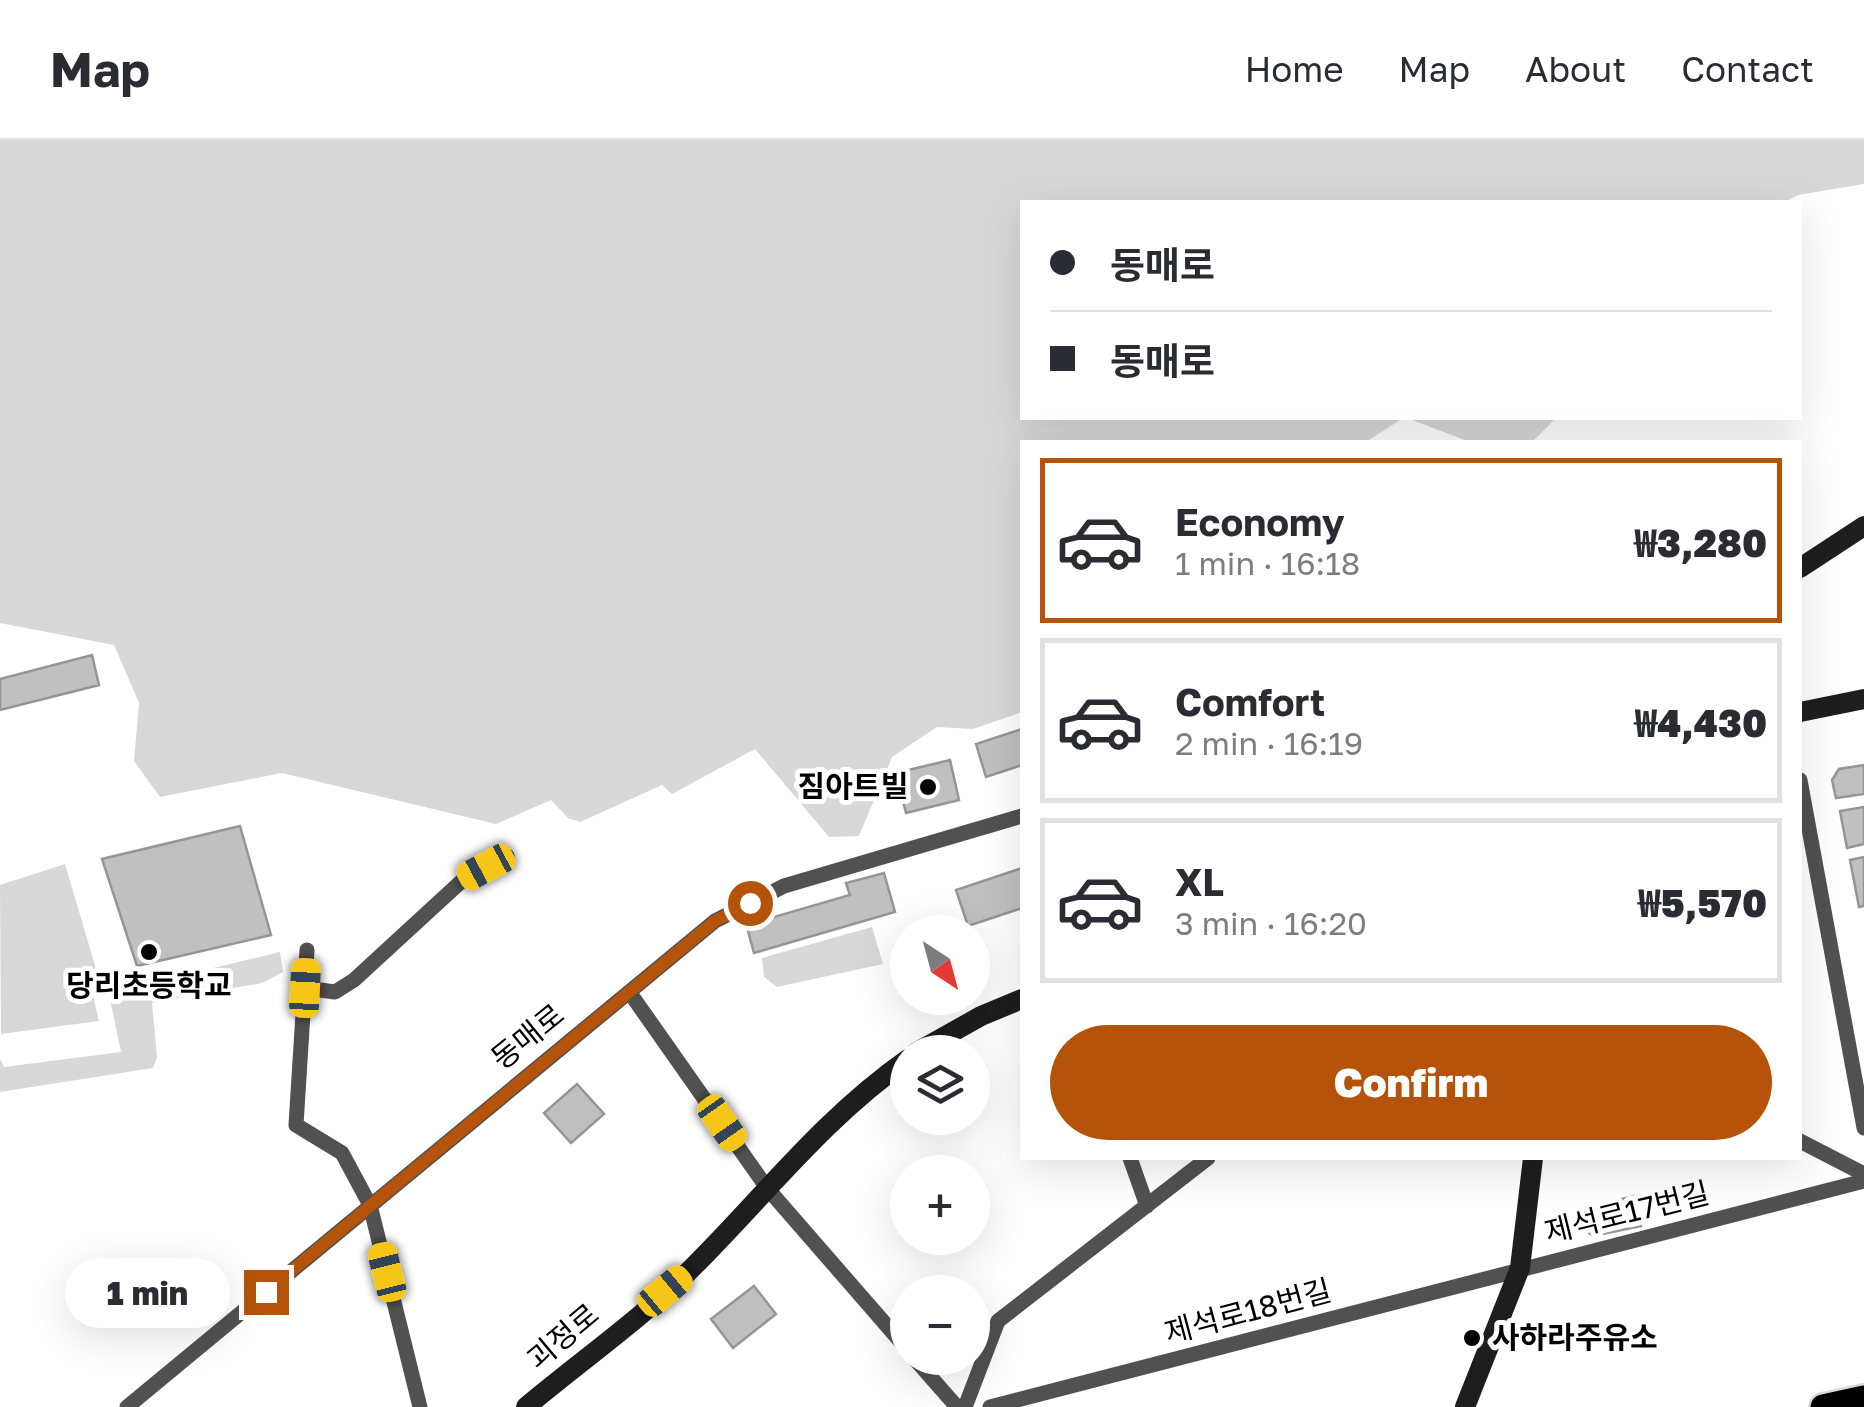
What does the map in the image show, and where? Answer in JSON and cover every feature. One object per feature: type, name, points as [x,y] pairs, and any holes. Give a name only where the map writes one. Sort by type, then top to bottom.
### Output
[{"type":"main road","points":[[1802,567],[1864,526]]},
{"type":"main road","points":[[1802,712],[1864,699]]},
{"type":"main road","points":[[947,1035],[1020,1000]]},
{"type":"main road","name":"괴정로","points":[[526,1407],[692,1268],[844,1108],[890,1073]]},
{"type":"main road","points":[[1465,1407],[1520,1268],[1532,1160]]},
{"type":"main road","points":[[1822,1407],[1864,1398]]},
{"type":"street","points":[[1802,791],[1864,1128]]},
{"type":"street","name":"동매로","points":[[127,1407],[715,921],[784,886],[1020,817]]},
{"type":"street","points":[[305,988],[335,992],[354,980],[465,878],[507,856]]},
{"type":"street","points":[[307,950],[296,1125],[342,1153],[370,1205],[420,1407]]},
{"type":"street","points":[[630,992],[767,1188],[890,1329]]},
{"type":"street","points":[[1802,1142],[1864,1178]]},
{"type":"street","points":[[1131,1160],[1147,1206]]},
{"type":"street","points":[[965,1407],[998,1321],[1205,1160]]},
{"type":"street","name":"제석로17번길","points":[[1520,1268],[1864,1178]]},
{"type":"street","name":"제석로18번길","points":[[990,1407],[1520,1268]]},
{"type":"street","points":[[929,1375],[958,1407]]},
{"type":"shaded area","points":[[0,140],[1864,140],[1864,184],[1789,200],[1020,200],[1020,420],[1400,420],[1369,440],[1020,440],[1020,713],[973,729],[937,727],[892,757],[859,836],[829,837],[755,749],[672,794],[662,785],[580,822],[568,818],[551,800],[496,824],[282,773],[160,797],[134,761],[139,703],[114,645],[0,623]]},
{"type":"shaded area","points":[[1412,420],[1554,420],[1534,440],[1465,440]]},
{"type":"shaded area","points":[[65,864],[99,979],[91,986],[99,1021],[1,1034],[0,885]]},
{"type":"shaded area","points":[[872,927],[883,964],[777,987],[764,977],[762,958]]},
{"type":"shaded area","points":[[280,952],[283,972],[262,983],[152,1003],[157,1057],[153,1068],[0,1092],[0,1059],[4,1067],[121,1052],[110,999],[130,988]]},
{"type":"building","points":[[92,655],[99,685],[0,710],[0,679]]},
{"type":"building","points":[[1020,730],[1020,766],[986,777],[976,744]]},
{"type":"building","name":"짐아트빌","points":[[950,760],[959,800],[906,813],[896,773]]},
{"type":"building","points":[[1864,765],[1864,794],[1836,798],[1832,780],[1839,769]]},
{"type":"building","points":[[1864,807],[1864,844],[1847,848],[1840,811]]},
{"type":"building","points":[[240,826],[271,935],[137,966],[102,859]]},
{"type":"building","points":[[1864,857],[1864,906],[1859,907],[1850,860]]},
{"type":"building","points":[[1020,869],[1020,909],[990,919],[990,915],[964,915],[956,890]]},
{"type":"building","points":[[884,873],[895,912],[754,953],[748,931],[757,922],[850,895],[846,883]]},
{"type":"building","points":[[577,1084],[604,1114],[571,1143],[544,1113]]},
{"type":"building","points":[[1634,1196],[1641,1226],[1593,1236],[1583,1228],[1582,1214],[1598,1209],[1597,1205]]},
{"type":"building","points":[[754,1286],[776,1314],[733,1348],[711,1319]]},
{"type":"place","name":"짐아트빌","points":[[928,787]]},
{"type":"place","name":"당리초등학교","points":[[149,952]]},
{"type":"place","name":"사하라주유소","points":[[1472,1338]]},
{"type":"route","points":[[266,1292],[715,921],[750,903]]}]
